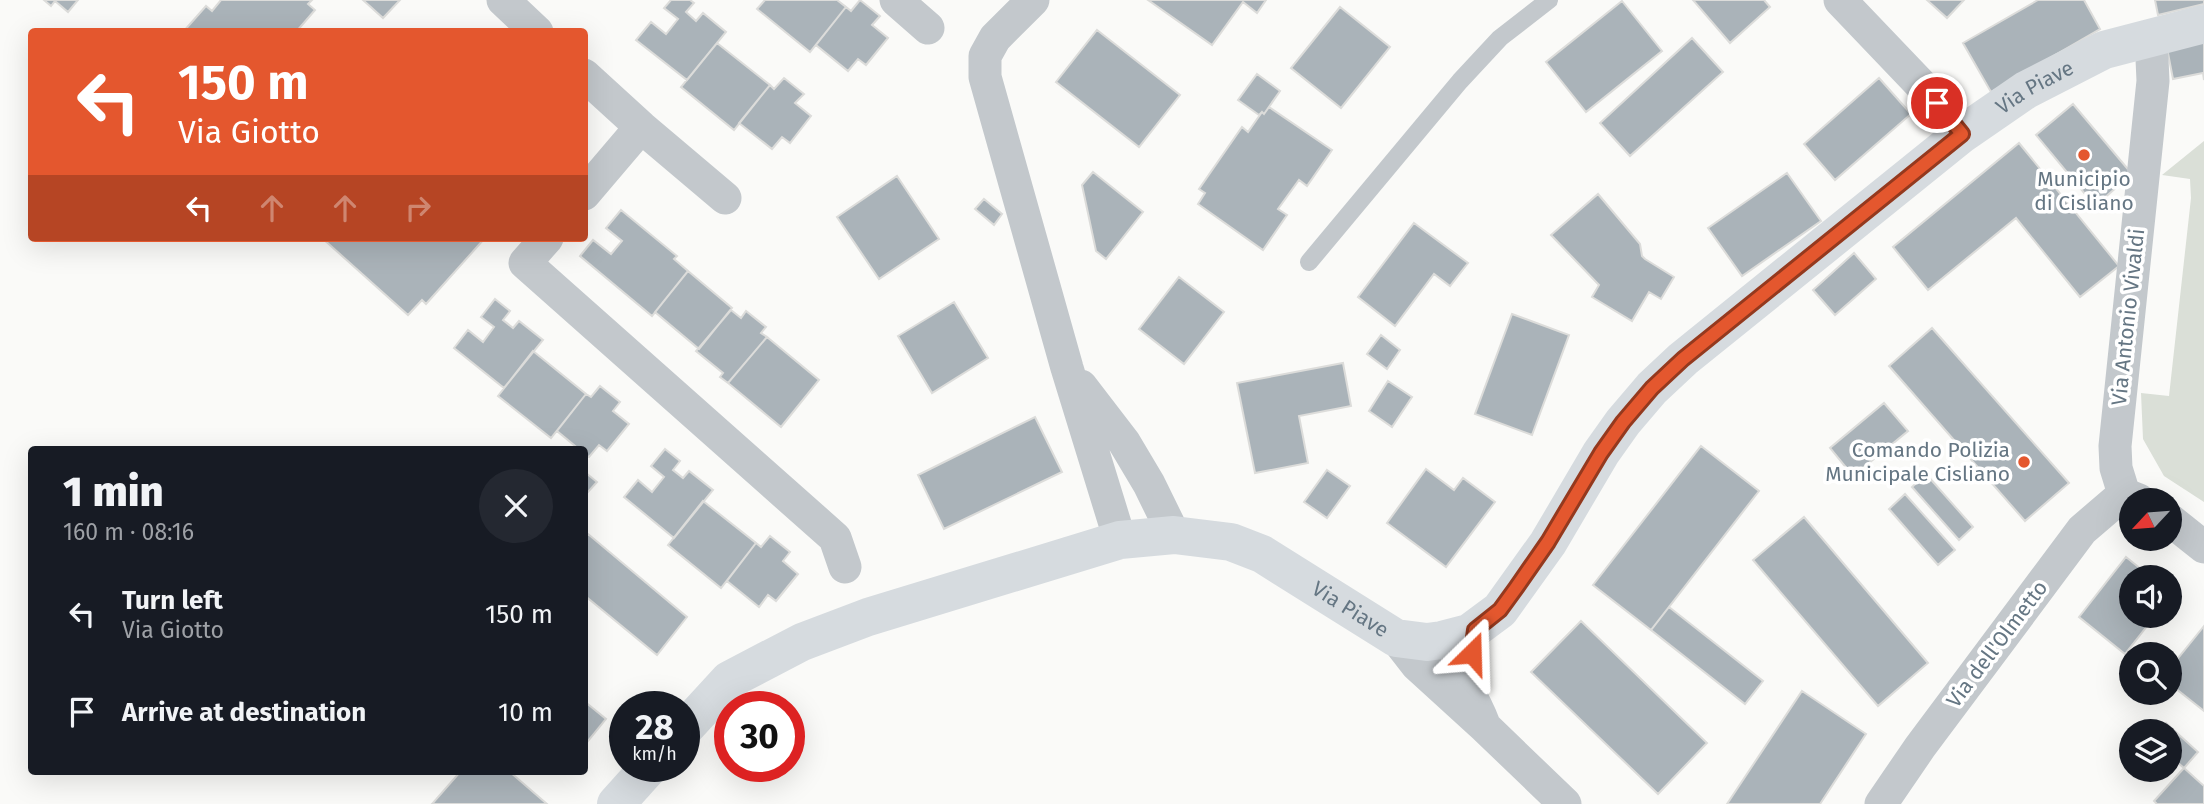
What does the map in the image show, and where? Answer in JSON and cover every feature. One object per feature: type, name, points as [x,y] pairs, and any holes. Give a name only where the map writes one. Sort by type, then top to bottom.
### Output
[{"type":"street","points":[[503,0],[533,28]]},
{"type":"street","points":[[896,0],[928,28]]},
{"type":"street","points":[[1033,0],[995,38],[985,56],[985,77],[1067,368],[1146,537]]},
{"type":"street","points":[[1840,0],[1924,88],[1962,134]]},
{"type":"street","name":"Via Piave","points":[[1146,537],[1231,542],[1262,554],[1414,640],[1442,640],[1475,630],[1500,610],[1548,542],[1601,453],[1623,422],[1652,388],[1683,359],[1962,134],[2025,90],[2104,50],[2204,24]]},
{"type":"street","name":"Via Antonio Vivaldi","points":[[2127,488],[2116,468],[2115,446],[2153,81],[2151,37]]},
{"type":"street","points":[[588,79],[725,198]]},
{"type":"street","points":[[588,189],[641,127]]},
{"type":"street","points":[[543,242],[525,263],[835,538],[845,567]]},
{"type":"street","points":[[1067,368],[1124,442],[1149,484],[1146,537]]},
{"type":"street","name":"Via dell'Olmetto","points":[[1881,804],[1920,747],[2082,530],[2119,506]]},
{"type":"street","points":[[2182,530],[2204,547]]},
{"type":"street","points":[[700,712],[729,680],[802,642],[868,617],[1146,537]]},
{"type":"street","points":[[1475,630],[1472,653],[1480,714]]},
{"type":"street","points":[[1414,640],[1417,665],[1480,714],[1565,804]]},
{"type":"street","points":[[616,804],[636,782]]},
{"type":"lane","points":[[1308,262],[1460,81],[1500,38],[1549,0]]},
{"type":"shaded area","points":[[2204,141],[2204,502],[2164,476],[2143,439],[2141,393],[2169,396],[2191,198],[2190,179],[2162,175]]},
{"type":"building","points":[[44,0],[78,0],[68,12],[55,1],[51,6]]},
{"type":"building","points":[[221,0],[312,0],[308,4],[315,10],[299,28],[187,28],[206,6],[212,11]]},
{"type":"building","points":[[363,0],[400,0],[383,18]]},
{"type":"building","points":[[671,0],[690,0],[694,3],[686,12],[696,21],[703,13],[726,32],[687,80],[636,40],[651,22],[666,34],[678,19],[664,8]]},
{"type":"building","points":[[765,0],[837,0],[846,7],[810,52],[757,9]]},
{"type":"building","points":[[860,0],[880,16],[872,25],[888,38],[866,65],[858,59],[848,71],[816,45],[846,7],[851,11]]},
{"type":"building","points":[[1148,0],[1266,0],[1257,13],[1243,2],[1212,45]]},
{"type":"building","points":[[1693,0],[1764,0],[1770,7],[1730,43]]},
{"type":"building","points":[[1927,0],[1964,0],[1947,18]]},
{"type":"building","points":[[2038,0],[2084,0],[2100,29],[1991,92],[1963,43]]},
{"type":"building","points":[[2155,0],[2204,0],[2204,4],[2158,15]]},
{"type":"building","points":[[1622,1],[1662,51],[1586,112],[1546,62]]},
{"type":"building","points":[[1340,7],[1390,47],[1341,108],[1291,68]]},
{"type":"building","points":[[1097,30],[1180,95],[1139,147],[1056,82]]},
{"type":"building","points":[[2204,35],[2204,80],[2203,73],[2173,79],[2166,43]]},
{"type":"building","points":[[1692,38],[1723,72],[1630,156],[1600,123]]},
{"type":"building","points":[[717,43],[770,85],[734,130],[681,87]]},
{"type":"building","points":[[1257,74],[1280,91],[1264,114],[1262,112],[1259,115],[1238,100]]},
{"type":"building","points":[[784,78],[804,94],[795,103],[811,116],[790,143],[782,137],[772,149],[739,123],[770,85],[774,89]]},
{"type":"building","points":[[1879,78],[1911,114],[1835,180],[1804,144]]},
{"type":"building","name":"Municipio di Cisliano","points":[[2073,104],[2132,174],[2095,206],[2036,135]]},
{"type":"building","points":[[1269,107],[1332,150],[1307,186],[1299,180],[1278,209],[1287,215],[1263,250],[1198,204],[1205,193],[1199,189],[1242,127],[1248,132],[1262,112],[1264,114]]},
{"type":"building","points":[[2019,143],[2119,266],[2080,297],[2016,218],[1928,290],[1893,247]]},
{"type":"building","points":[[1093,172],[1143,212],[1106,259],[1096,251],[1082,185]]},
{"type":"building","points":[[1787,173],[1821,221],[1742,276],[1708,228]]},
{"type":"building","points":[[897,176],[939,239],[879,279],[837,217]]},
{"type":"building","points":[[1598,194],[1640,244],[1642,256],[1674,277],[1661,299],[1649,292],[1632,321],[1592,297],[1599,285],[1551,235]]},
{"type":"building","points":[[984,199],[1002,214],[994,225],[975,209]]},
{"type":"building","points":[[621,210],[677,256],[674,259],[688,271],[652,316],[580,256],[593,240],[611,254],[622,241],[606,228]]},
{"type":"building","points":[[1414,223],[1468,263],[1450,286],[1434,274],[1395,326],[1358,297]]},
{"type":"building","points":[[326,242],[481,242],[426,304],[422,300],[408,315]]},
{"type":"building","points":[[1854,253],[1876,279],[1835,315],[1813,290]]},
{"type":"building","points":[[688,271],[732,308],[699,349],[655,312]]},
{"type":"building","points":[[1179,277],[1224,312],[1184,364],[1139,329]]},
{"type":"building","points":[[495,299],[510,311],[503,320],[513,328],[519,321],[543,340],[504,388],[454,348],[468,330],[483,342],[494,327],[481,317]]},
{"type":"building","points":[[954,302],[988,358],[932,393],[898,336]]},
{"type":"building","points":[[731,310],[741,318],[746,311],[766,327],[761,333],[767,337],[728,383],[720,377],[723,373],[696,351]]},
{"type":"building","points":[[1512,314],[1569,335],[1532,435],[1475,414]]},
{"type":"building","points":[[1932,328],[2069,483],[2025,521],[1889,366]]},
{"type":"building","points":[[1381,335],[1400,350],[1387,369],[1367,354]]},
{"type":"building","points":[[767,337],[819,380],[781,427],[728,383]]},
{"type":"building","points":[[533,351],[586,394],[551,438],[498,396]]},
{"type":"building","points":[[1343,363],[1351,406],[1299,416],[1308,463],[1255,473],[1237,383]]},
{"type":"building","points":[[1388,381],[1412,397],[1392,427],[1369,411]]},
{"type":"building","points":[[600,386],[620,402],[613,411],[629,424],[607,451],[599,445],[589,457],[588,446],[575,446],[557,431],[586,394],[591,397]]},
{"type":"building","points":[[1884,403],[1908,431],[1853,476],[1830,448]]},
{"type":"building","points":[[1035,417],[1062,472],[944,529],[918,475]]},
{"type":"building","points":[[1701,446],[1759,491],[1651,630],[1593,585]]},
{"type":"building","points":[[665,449],[680,461],[673,470],[683,478],[689,471],[713,490],[674,538],[624,497],[638,480],[652,492],[664,477],[651,466]]},
{"type":"building","points":[[1426,469],[1454,490],[1463,478],[1495,502],[1446,567],[1387,523]]},
{"type":"building","points":[[1327,470],[1350,486],[1327,518],[1304,502]]},
{"type":"building","points":[[1926,474],[1973,527],[1959,540],[1912,487]]},
{"type":"building","points":[[588,475],[597,482],[588,492]]},
{"type":"building","points":[[1905,494],[1955,550],[1938,565],[1889,509]]},
{"type":"building","points":[[703,501],[756,543],[721,588],[668,545]]},
{"type":"building","points":[[1804,517],[1928,663],[1878,706],[1753,560]]},
{"type":"building","points":[[588,534],[687,617],[657,655],[588,598]]},
{"type":"building","points":[[770,536],[790,552],[783,561],[798,574],[776,601],[768,595],[759,607],[727,581],[756,543],[761,547]]},
{"type":"building","points":[[2126,557],[2136,565],[2120,565]]},
{"type":"building","points":[[2119,566],[2119,628],[2146,628],[2134,642],[2119,642],[2119,649],[2079,617]]},
{"type":"building","points":[[1669,607],[1763,681],[1745,704],[1651,630]]},
{"type":"building","points":[[1581,621],[1707,743],[1658,794],[1531,672]]},
{"type":"building","points":[[2204,626],[2204,711],[2182,694],[2182,653]]},
{"type":"building","points":[[1802,691],[1866,734],[1820,804],[1727,804]]},
{"type":"building","points":[[588,704],[606,719],[588,741]]},
{"type":"building","points":[[2182,738],[2198,752],[2184,768],[2182,766]]},
{"type":"building","points":[[2184,768],[2204,786],[2204,804],[2157,804],[2154,801],[2171,782],[2182,782]]},
{"type":"building","points":[[457,775],[513,775],[547,804],[432,804]]},
{"type":"place","name":"Municipio di Cisliano","points":[[2084,155]]},
{"type":"place","name":"Comando Polizia Municipale Cisliano","points":[[2024,462]]},
{"type":"route","points":[[1472,653],[1475,630],[1500,610],[1548,542],[1601,453],[1652,388],[1683,359],[1962,134],[1937,103]]}]
